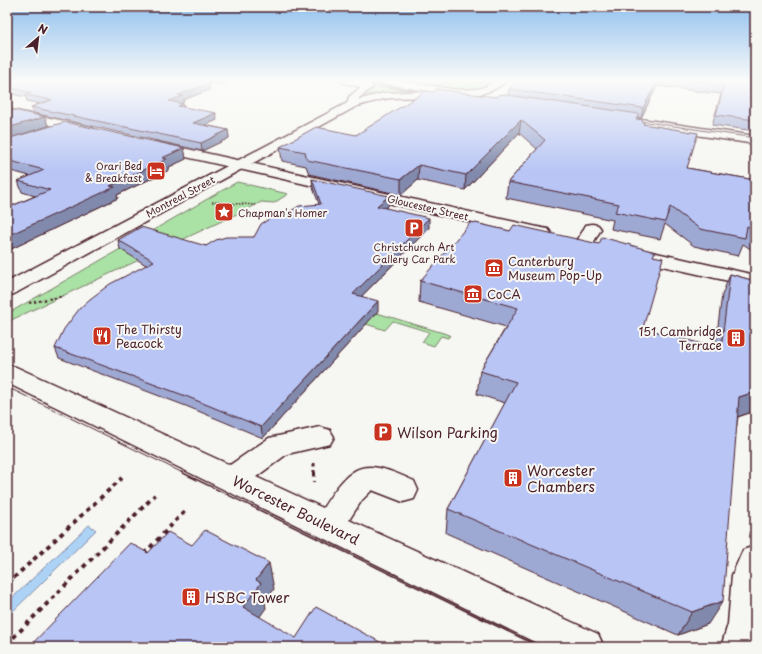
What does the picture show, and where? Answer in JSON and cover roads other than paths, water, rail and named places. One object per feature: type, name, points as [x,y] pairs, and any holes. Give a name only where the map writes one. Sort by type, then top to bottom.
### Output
[{"type":"street","name":"Montreal Street","points":[[7,290],[341,111]]},
{"type":"street","points":[[7,112],[98,132]]},
{"type":"street","points":[[603,117],[755,140]]},
{"type":"street","points":[[42,134],[67,126]]},
{"type":"street","name":"Gloucester Street","points":[[144,143],[239,164],[484,212],[586,240],[755,281]]},
{"type":"street","name":"Worcester Boulevard","points":[[7,373],[585,647]]},
{"type":"street","points":[[232,479],[279,445],[320,437]]},
{"type":"street","points":[[329,526],[352,491],[368,478],[378,479],[403,490]]},
{"type":"street","points":[[740,647],[746,624],[749,575],[755,561]]},
{"type":"water","points":[[89,525],[96,530],[7,617],[7,603]]},
{"type":"tram line","points":[[633,120],[755,138]]},
{"type":"tram line","points":[[7,387],[183,473]]},
{"type":"tram line","points":[[181,472],[540,647]]},
{"type":"place","name":"Orari Bed & Breakfast","points":[[156,171]]},
{"type":"place","name":"Chapman's Homer","points":[[224,212]]},
{"type":"place","name":"Christchurch Art Gallery Car Park","points":[[414,228]]},
{"type":"place","name":"Canterbury Museum Pop-Up","points":[[494,268]]},
{"type":"place","name":"CoCA","points":[[473,294]]},
{"type":"place","name":"The Thirsty Peacock","points":[[102,336]]},
{"type":"place","name":"151 Cambridge Terrace","points":[[736,338]]},
{"type":"place","name":"Wilson Parking","points":[[383,432]]},
{"type":"place","name":"Worcester Chambers","points":[[513,478]]},
{"type":"place","name":"HSBC Tower","points":[[191,597]]}]
